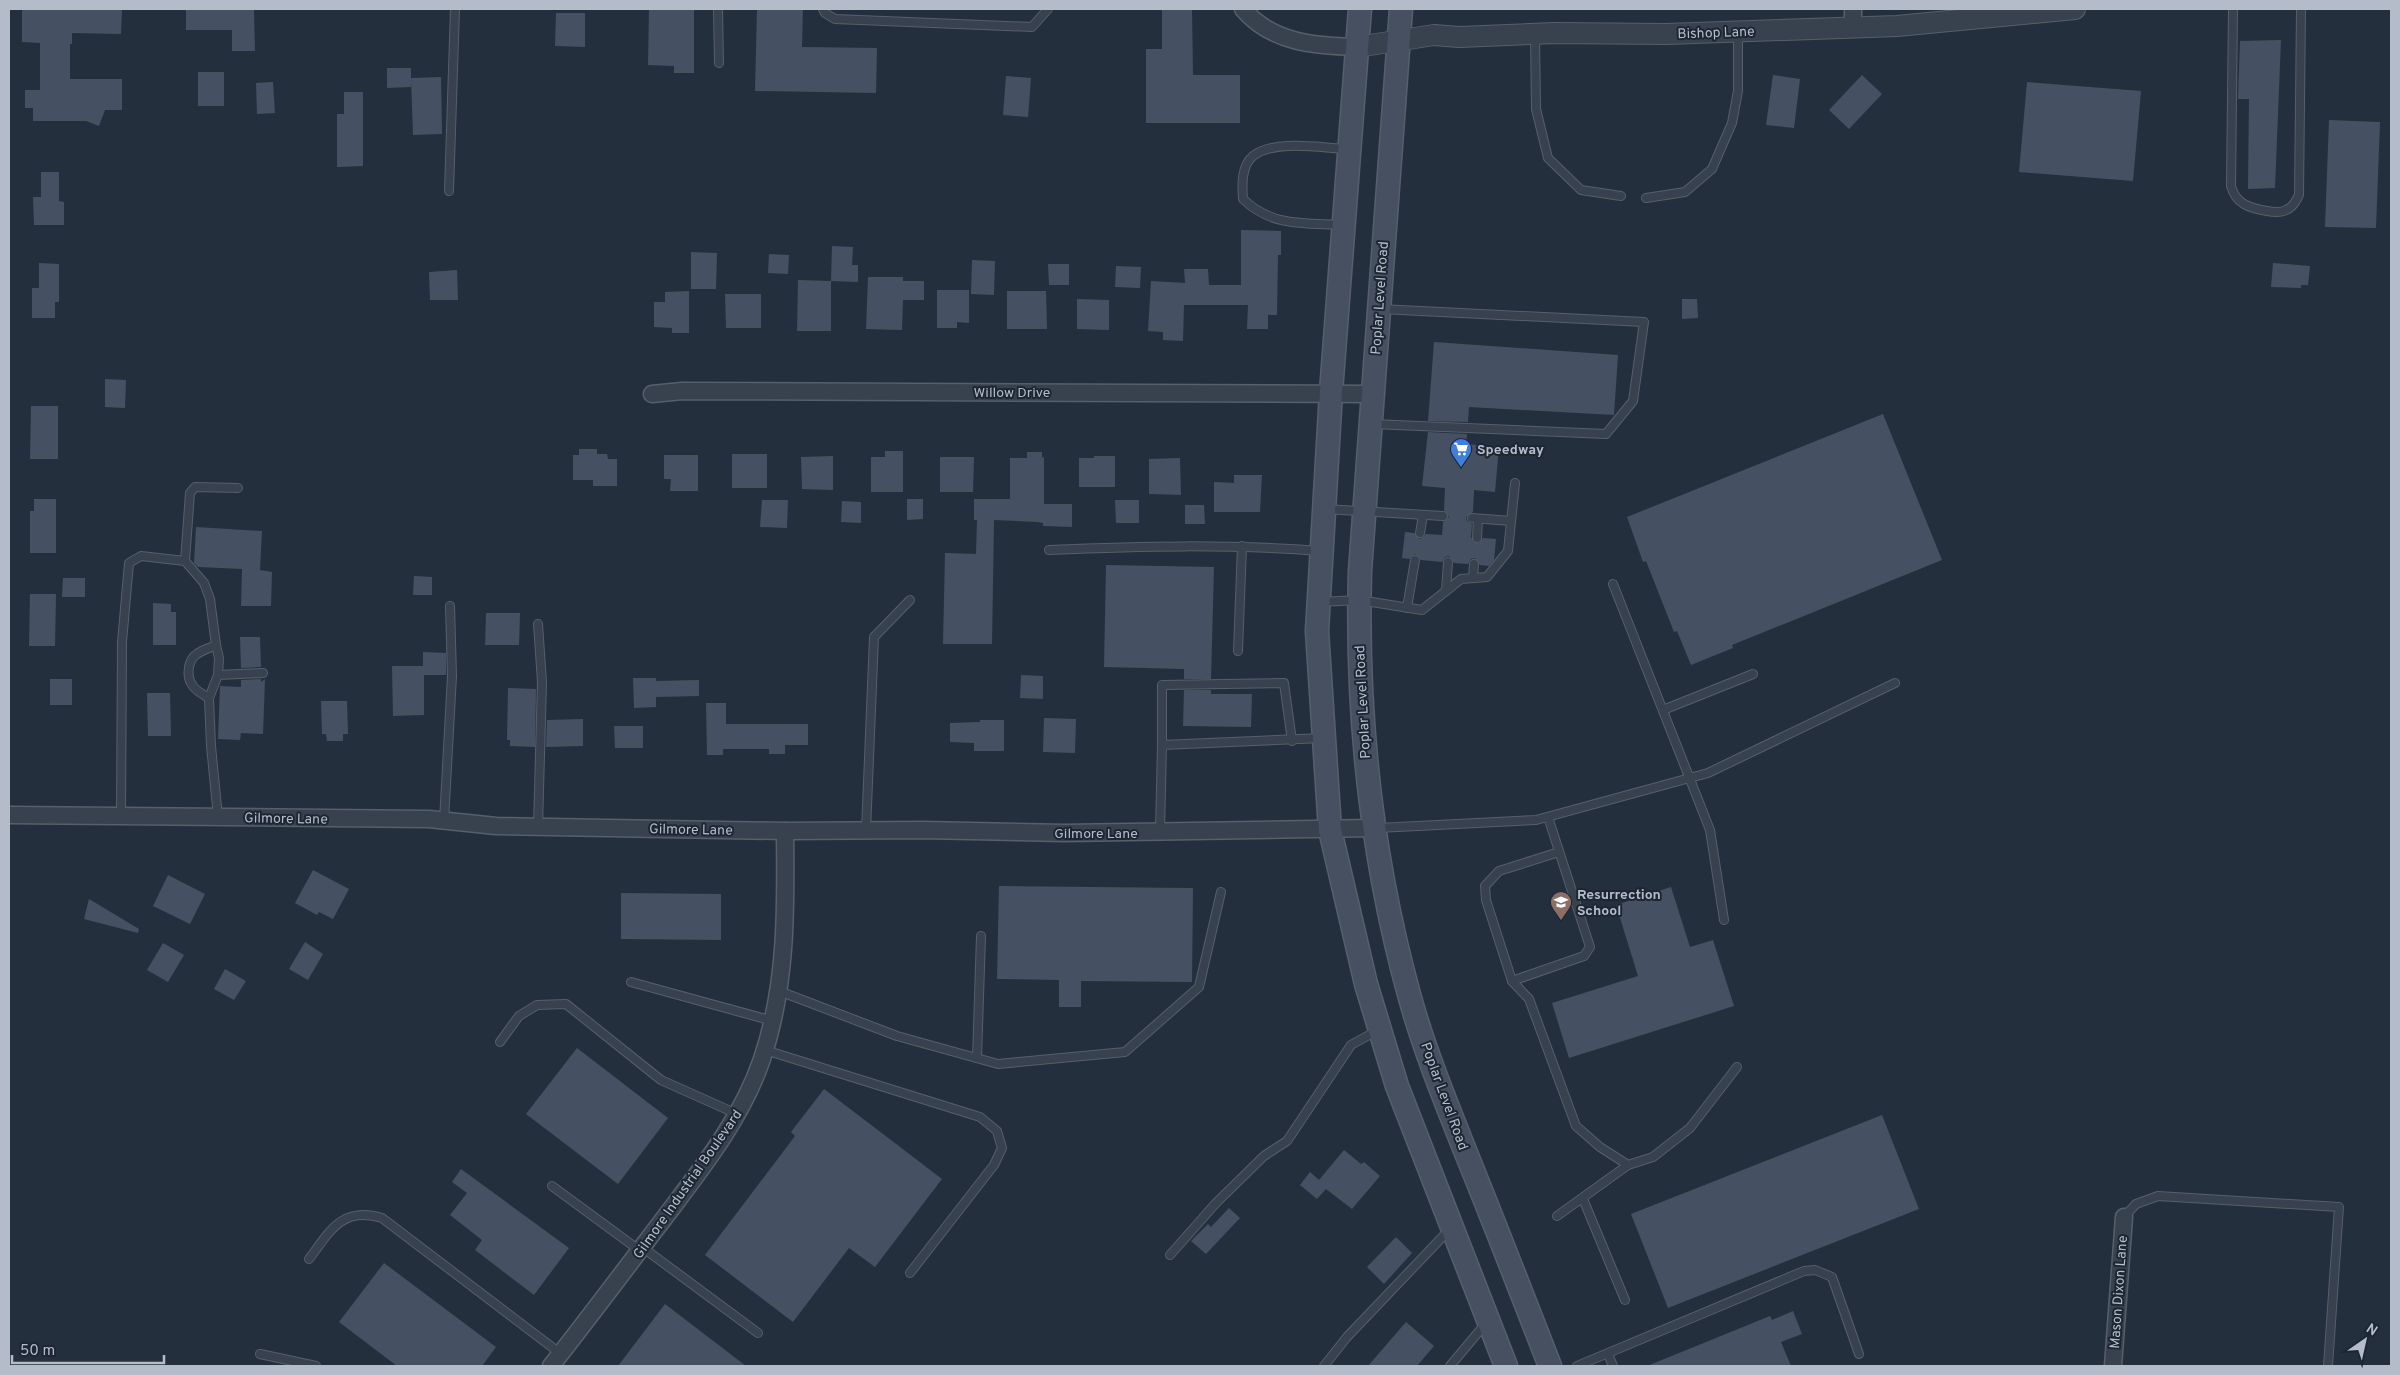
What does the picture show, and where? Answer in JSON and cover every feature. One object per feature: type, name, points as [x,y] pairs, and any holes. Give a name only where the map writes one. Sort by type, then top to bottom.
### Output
[{"type":"main road","points":[[1360,9],[1331,392],[1317,631],[1330,830],[1366,984],[1397,1086],[1506,1366]]},
{"type":"main road","name":"Poplar Level Road","points":[[1401,9],[1378,309],[1359,600],[1358,648],[1362,735],[1373,828],[1391,924],[1410,1000],[1445,1098],[1550,1366]]},
{"type":"street","points":[[1243,9],[1260,25],[1293,40],[1321,46],[1357,47]]},
{"type":"street","name":"Bishop Lane","points":[[1357,47],[1434,35],[1738,32],[1853,18],[1946,22],[2076,9]]},
{"type":"street","name":"Willow Drive","points":[[652,394],[682,391],[1331,392],[1372,394]]},
{"type":"street","name":"Gilmore Lane","points":[[9,815],[444,821],[496,826],[785,831],[866,830],[1065,833],[1373,828]]},
{"type":"street","name":"Gilmore Industrial Boulevard","points":[[556,1360],[683,1193],[737,1114],[765,1050],[779,991],[783,963],[786,901],[785,831]]},
{"type":"street","name":"Mason Dixon Lane","points":[[2113,1366],[2124,1217]]},
{"type":"lane","points":[[449,191],[455,9]]},
{"type":"lane","points":[[718,9],[720,63]]},
{"type":"lane","points":[[823,9],[825,13],[835,20],[1032,27],[1048,9]]},
{"type":"lane","points":[[2234,9],[2231,186],[2234,195],[2240,202],[2251,208],[2275,212],[2285,211],[2294,204],[2299,195],[2301,9]]},
{"type":"lane","points":[[1646,198],[1685,192],[1712,170],[1732,123],[1738,91],[1738,32]]},
{"type":"lane","points":[[1535,34],[1536,108],[1548,158],[1581,190],[1621,196]]},
{"type":"lane","points":[[1344,225],[1274,219],[1256,212],[1242,200],[1242,183],[1246,168],[1253,156],[1278,146],[1350,149]]},
{"type":"lane","points":[[1370,424],[1606,434],[1632,401],[1644,322],[1378,309]]},
{"type":"lane","points":[[1319,602],[1359,600],[1422,610],[1461,579],[1487,577],[1508,551],[1515,483]]},
{"type":"lane","points":[[185,561],[190,492],[195,487],[238,488]]},
{"type":"lane","points":[[1324,509],[1443,516]]},
{"type":"lane","points":[[1420,533],[1423,515]]},
{"type":"lane","points":[[1476,538],[1475,519],[1511,521]]},
{"type":"lane","points":[[1049,550],[1169,545],[1242,546],[1322,551]]},
{"type":"lane","points":[[1238,651],[1242,546]]},
{"type":"lane","points":[[121,816],[122,642],[129,563],[141,556],[185,561],[204,583],[210,599],[219,658],[218,675],[209,698],[211,746],[218,817]]},
{"type":"lane","points":[[1407,608],[1415,560]]},
{"type":"lane","points":[[1446,591],[1448,562]]},
{"type":"lane","points":[[1473,578],[1474,564]]},
{"type":"lane","points":[[1612,584],[1710,830],[1724,920]]},
{"type":"lane","points":[[866,830],[874,637],[910,600]]},
{"type":"lane","points":[[444,821],[452,676],[450,606]]},
{"type":"lane","points":[[538,624],[542,682],[538,827]]},
{"type":"lane","points":[[209,698],[196,692],[188,680],[190,661],[196,654],[216,645]]},
{"type":"lane","points":[[218,675],[263,673]]},
{"type":"lane","points":[[1663,710],[1753,674]]},
{"type":"lane","points":[[1160,832],[1162,686],[1284,683],[1292,740]]},
{"type":"lane","points":[[1373,828],[1536,820],[1690,778],[1708,773],[1896,683]]},
{"type":"lane","points":[[1162,745],[1324,738]]},
{"type":"lane","points":[[1512,981],[1584,956],[1590,946],[1548,817]]},
{"type":"lane","points":[[1560,852],[1499,871],[1485,886],[1486,900],[1512,981],[1529,999],[1576,1126],[1600,1147],[1628,1165]]},
{"type":"lane","points":[[779,991],[897,1036],[998,1064],[1125,1052],[1199,987],[1221,892]]},
{"type":"lane","points":[[978,1058],[981,936]]},
{"type":"lane","points":[[631,982],[772,1021]]},
{"type":"lane","points":[[500,1042],[519,1016],[537,1005],[566,1004],[661,1080],[737,1114]]},
{"type":"lane","points":[[1170,1255],[1216,1203],[1257,1162],[1287,1141],[1351,1045],[1380,1029]]},
{"type":"lane","points":[[765,1050],[980,1117],[997,1130],[1002,1148],[994,1165],[910,1272]]},
{"type":"lane","points":[[1557,1216],[1628,1165],[1653,1157],[1690,1128],[1737,1067]]},
{"type":"lane","points":[[552,1186],[758,1333]]},
{"type":"lane","points":[[2124,1217],[2136,1204],[2158,1196],[2339,1207],[2328,1366]]},
{"type":"lane","points":[[1582,1199],[1625,1300]]},
{"type":"lane","points":[[309,1259],[333,1227],[349,1218],[366,1214],[382,1218],[556,1360]]},
{"type":"lane","points":[[1324,1366],[1347,1336],[1452,1227]]},
{"type":"lane","points":[[1577,1366],[1804,1271],[1815,1270],[1832,1278],[1859,1354]]},
{"type":"lane","points":[[1450,1366],[1488,1320]]},
{"type":"lane","points":[[260,1354],[316,1366]]},
{"type":"lane","points":[[1608,1354],[1613,1366]]},
{"type":"building","points":[[22,9],[122,9],[121,34],[72,33],[72,44],[70,44],[70,79],[122,79],[122,110],[105,110],[99,126],[86,121],[33,121],[33,108],[25,108],[25,90],[40,90],[40,43],[22,42]]},
{"type":"building","points":[[186,9],[254,10],[255,51],[232,51],[232,30],[186,30]]},
{"type":"building","points":[[649,9],[694,9],[694,73],[674,73],[674,66],[648,65]]},
{"type":"building","points":[[757,9],[803,9],[802,47],[877,48],[876,93],[755,91]]},
{"type":"building","points":[[1162,9],[1192,9],[1193,75],[1240,75],[1240,123],[1146,123],[1146,49],[1162,49]]},
{"type":"building","points":[[556,13],[585,13],[585,47],[555,46]]},
{"type":"building","points":[[2281,40],[2275,188],[2248,189],[2249,99],[2238,99],[2240,41]]},
{"type":"building","points":[[387,68],[411,68],[411,87],[387,88]]},
{"type":"building","points":[[198,72],[224,72],[224,106],[198,106]]},
{"type":"building","points":[[1773,75],[1800,79],[1794,128],[1766,125]]},
{"type":"building","points":[[1862,75],[1882,94],[1849,129],[1829,110]]},
{"type":"building","points":[[1006,76],[1031,78],[1028,117],[1003,115]]},
{"type":"building","points":[[441,77],[442,134],[413,135],[411,78]]},
{"type":"building","points":[[273,82],[275,113],[257,114],[256,83]]},
{"type":"building","points":[[2027,82],[2141,91],[2133,181],[2019,172]]},
{"type":"building","points":[[344,92],[363,92],[363,166],[337,167],[337,114],[344,114]]},
{"type":"building","points":[[2329,120],[2380,122],[2376,228],[2325,227]]},
{"type":"building","points":[[41,172],[59,172],[59,201],[64,202],[64,225],[34,225],[33,197],[41,197]]},
{"type":"building","points":[[1241,230],[1281,231],[1281,255],[1278,255],[1277,315],[1268,315],[1268,329],[1247,329],[1248,305],[1184,305],[1183,341],[1163,340],[1163,332],[1148,331],[1151,281],[1185,283],[1184,269],[1208,269],[1209,285],[1241,285]]},
{"type":"building","points":[[832,246],[853,247],[852,265],[858,265],[858,282],[831,281]]},
{"type":"building","points":[[691,252],[717,253],[716,289],[691,289]]},
{"type":"building","points":[[769,254],[789,255],[788,274],[768,273]]},
{"type":"building","points":[[972,260],[995,261],[994,295],[971,294]]},
{"type":"building","points":[[39,263],[59,264],[59,302],[55,302],[55,318],[32,318],[32,288],[39,288]]},
{"type":"building","points":[[2273,263],[2310,266],[2308,285],[2301,285],[2301,288],[2271,287]]},
{"type":"building","points":[[1048,264],[1069,264],[1069,285],[1049,285]]},
{"type":"building","points":[[1116,266],[1141,267],[1140,288],[1115,287]]},
{"type":"building","points":[[457,270],[458,300],[430,300],[429,272]]},
{"type":"building","points":[[868,277],[903,277],[903,281],[924,281],[924,300],[903,300],[902,330],[866,329]]},
{"type":"building","points":[[798,280],[831,281],[831,331],[797,331]]},
{"type":"building","points":[[937,290],[969,290],[969,323],[957,322],[957,328],[937,328]]},
{"type":"building","points":[[689,291],[689,333],[672,333],[672,328],[654,327],[654,302],[665,302],[665,292]]},
{"type":"building","points":[[1007,291],[1046,291],[1047,329],[1007,329]]},
{"type":"building","points":[[725,294],[761,294],[761,328],[726,328]]},
{"type":"building","points":[[1077,299],[1109,300],[1109,330],[1077,329]]},
{"type":"building","points":[[1682,299],[1697,299],[1698,318],[1682,319]]},
{"type":"building","points":[[1434,342],[1618,355],[1614,415],[1469,407],[1468,422],[1428,421]]},
{"type":"building","points":[[105,379],[126,380],[125,408],[105,407]]},
{"type":"building","points":[[31,406],[58,406],[58,459],[30,459]]},
{"type":"building","points":[[1883,414],[1942,560],[1732,645],[1733,648],[1691,665],[1677,631],[1674,632],[1646,561],[1643,562],[1627,517]]},
{"type":"building","points":[[1428,432],[1467,434],[1466,444],[1499,447],[1495,492],[1474,490],[1473,512],[1466,517],[1467,521],[1472,524],[1471,537],[1474,542],[1479,543],[1483,538],[1496,539],[1494,560],[1489,566],[1480,565],[1475,558],[1471,559],[1468,564],[1454,563],[1449,556],[1445,557],[1442,562],[1421,560],[1415,554],[1409,559],[1402,558],[1405,532],[1414,533],[1420,539],[1426,534],[1442,535],[1443,522],[1449,517],[1444,510],[1445,488],[1422,486]]},
{"type":"building","points":[[579,449],[597,449],[597,454],[607,454],[608,459],[617,459],[617,486],[593,486],[593,480],[573,480],[573,455],[579,455]]},
{"type":"building","points":[[885,451],[903,451],[903,492],[871,492],[871,457],[885,457]]},
{"type":"building","points":[[1027,452],[1042,452],[1042,458],[1044,457],[1044,504],[1072,504],[1072,527],[1043,526],[1043,523],[1037,522],[994,520],[992,644],[943,644],[945,553],[976,554],[977,520],[974,520],[974,499],[1010,499],[1010,458],[1027,458]]},
{"type":"building","points":[[732,454],[767,454],[767,488],[732,488]]},
{"type":"building","points":[[664,455],[698,455],[698,491],[670,491],[671,479],[664,479]]},
{"type":"building","points":[[833,456],[833,490],[802,489],[801,457]]},
{"type":"building","points":[[1094,456],[1115,456],[1115,487],[1079,487],[1079,458],[1094,458]]},
{"type":"building","points":[[940,457],[974,457],[973,492],[940,492]]},
{"type":"building","points":[[1180,458],[1181,495],[1149,494],[1149,459]]},
{"type":"building","points":[[1234,475],[1262,475],[1260,512],[1214,512],[1214,482],[1234,483]]},
{"type":"building","points":[[34,499],[56,499],[56,553],[30,553],[30,511],[34,511]]},
{"type":"building","points":[[907,499],[923,499],[923,519],[907,520]]},
{"type":"building","points":[[762,500],[788,500],[787,528],[760,527]]},
{"type":"building","points":[[1115,500],[1139,500],[1139,523],[1116,523]]},
{"type":"building","points":[[842,501],[861,502],[861,523],[841,522]]},
{"type":"building","points":[[1185,505],[1204,505],[1205,524],[1185,524]]},
{"type":"building","points":[[196,527],[262,531],[260,570],[272,572],[271,606],[241,606],[242,569],[198,567],[194,563]]},
{"type":"building","points":[[1106,565],[1214,567],[1211,679],[1184,679],[1184,669],[1104,667]]},
{"type":"building","points":[[414,576],[432,577],[432,595],[413,595]]},
{"type":"building","points":[[63,578],[85,578],[85,597],[62,597]]},
{"type":"building","points":[[30,594],[56,594],[55,646],[29,646]]},
{"type":"building","points":[[153,603],[171,604],[171,612],[176,612],[176,645],[153,645]]},
{"type":"building","points":[[486,613],[520,613],[519,645],[485,645]]},
{"type":"building","points":[[240,637],[260,637],[261,667],[241,668]]},
{"type":"building","points":[[423,652],[446,653],[446,675],[424,675],[424,715],[393,716],[392,666],[423,666]]},
{"type":"building","points":[[1021,675],[1043,676],[1043,699],[1020,698]]},
{"type":"building","points":[[633,678],[656,678],[656,681],[699,680],[699,696],[656,697],[656,707],[634,708]]},
{"type":"building","points":[[50,679],[72,679],[72,705],[50,705]]},
{"type":"building","points":[[261,679],[261,682],[265,679],[263,734],[241,733],[240,740],[218,739],[220,686],[241,687],[241,680]]},
{"type":"building","points":[[508,688],[536,689],[535,747],[510,746],[510,740],[507,740]]},
{"type":"building","points":[[1184,690],[1211,690],[1211,694],[1252,694],[1251,727],[1183,726]]},
{"type":"building","points":[[147,693],[170,693],[171,736],[148,736]]},
{"type":"building","points":[[321,701],[347,701],[348,734],[343,734],[343,741],[327,741],[326,734],[322,734]]},
{"type":"building","points":[[706,703],[726,703],[726,724],[808,724],[808,745],[785,745],[785,754],[769,754],[769,749],[723,749],[723,755],[707,755]]},
{"type":"building","points":[[1044,718],[1076,719],[1075,753],[1043,752]]},
{"type":"building","points":[[583,719],[583,746],[546,747],[547,720]]},
{"type":"building","points":[[980,720],[1004,720],[1004,751],[974,751],[974,743],[950,742],[950,723],[980,722]]},
{"type":"building","points":[[614,726],[643,726],[643,748],[615,748]]},
{"type":"building","points":[[313,870],[349,889],[333,919],[319,912],[317,915],[295,903]]},
{"type":"building","points":[[168,875],[205,894],[190,924],[153,906]]},
{"type":"building","points":[[999,886],[1193,888],[1192,982],[1081,981],[1081,1007],[1059,1007],[1059,980],[997,979]]},
{"type":"building","points":[[1671,887],[1690,947],[1713,940],[1734,1006],[1569,1058],[1552,1003],[1638,976],[1616,905]]},
{"type":"building","points":[[621,893],[721,894],[721,940],[621,939]]},
{"type":"building","points":[[89,899],[139,929],[138,933],[84,919]]},
{"type":"building","points":[[305,942],[323,954],[308,980],[289,969]]},
{"type":"building","points":[[163,943],[184,955],[168,982],[147,970]]},
{"type":"building","points":[[225,969],[246,981],[234,1000],[214,989]]},
{"type":"building","points":[[577,1048],[668,1118],[618,1184],[526,1114]]},
{"type":"building","points":[[824,1089],[942,1179],[875,1267],[849,1248],[793,1322],[705,1255],[795,1136],[791,1132]]},
{"type":"building","points":[[1882,1115],[1919,1209],[1668,1308],[1631,1214]]},
{"type":"building","points":[[1344,1150],[1361,1164],[1364,1162],[1380,1176],[1352,1209],[1326,1189],[1317,1199],[1300,1185],[1310,1172],[1319,1180]]},
{"type":"building","points":[[461,1169],[569,1248],[534,1295],[475,1250],[482,1240],[450,1215],[467,1193],[452,1182]]},
{"type":"building","points":[[1229,1208],[1240,1218],[1206,1254],[1191,1241],[1208,1224],[1211,1227]]},
{"type":"building","points":[[1396,1237],[1412,1253],[1384,1284],[1367,1267]]},
{"type":"building","points":[[384,1263],[496,1347],[482,1366],[397,1366],[339,1322]]},
{"type":"building","points":[[665,1304],[746,1366],[618,1366]]},
{"type":"building","points":[[1793,1311],[1802,1334],[1781,1342],[1791,1366],[1647,1366],[1770,1316],[1772,1320]]},
{"type":"building","points":[[1406,1322],[1434,1346],[1417,1366],[1368,1366]]},
{"type":"place","name":"Speedway","points":[[1461,468]]},
{"type":"place","name":"Resurrection School","points":[[1561,921]]}]
